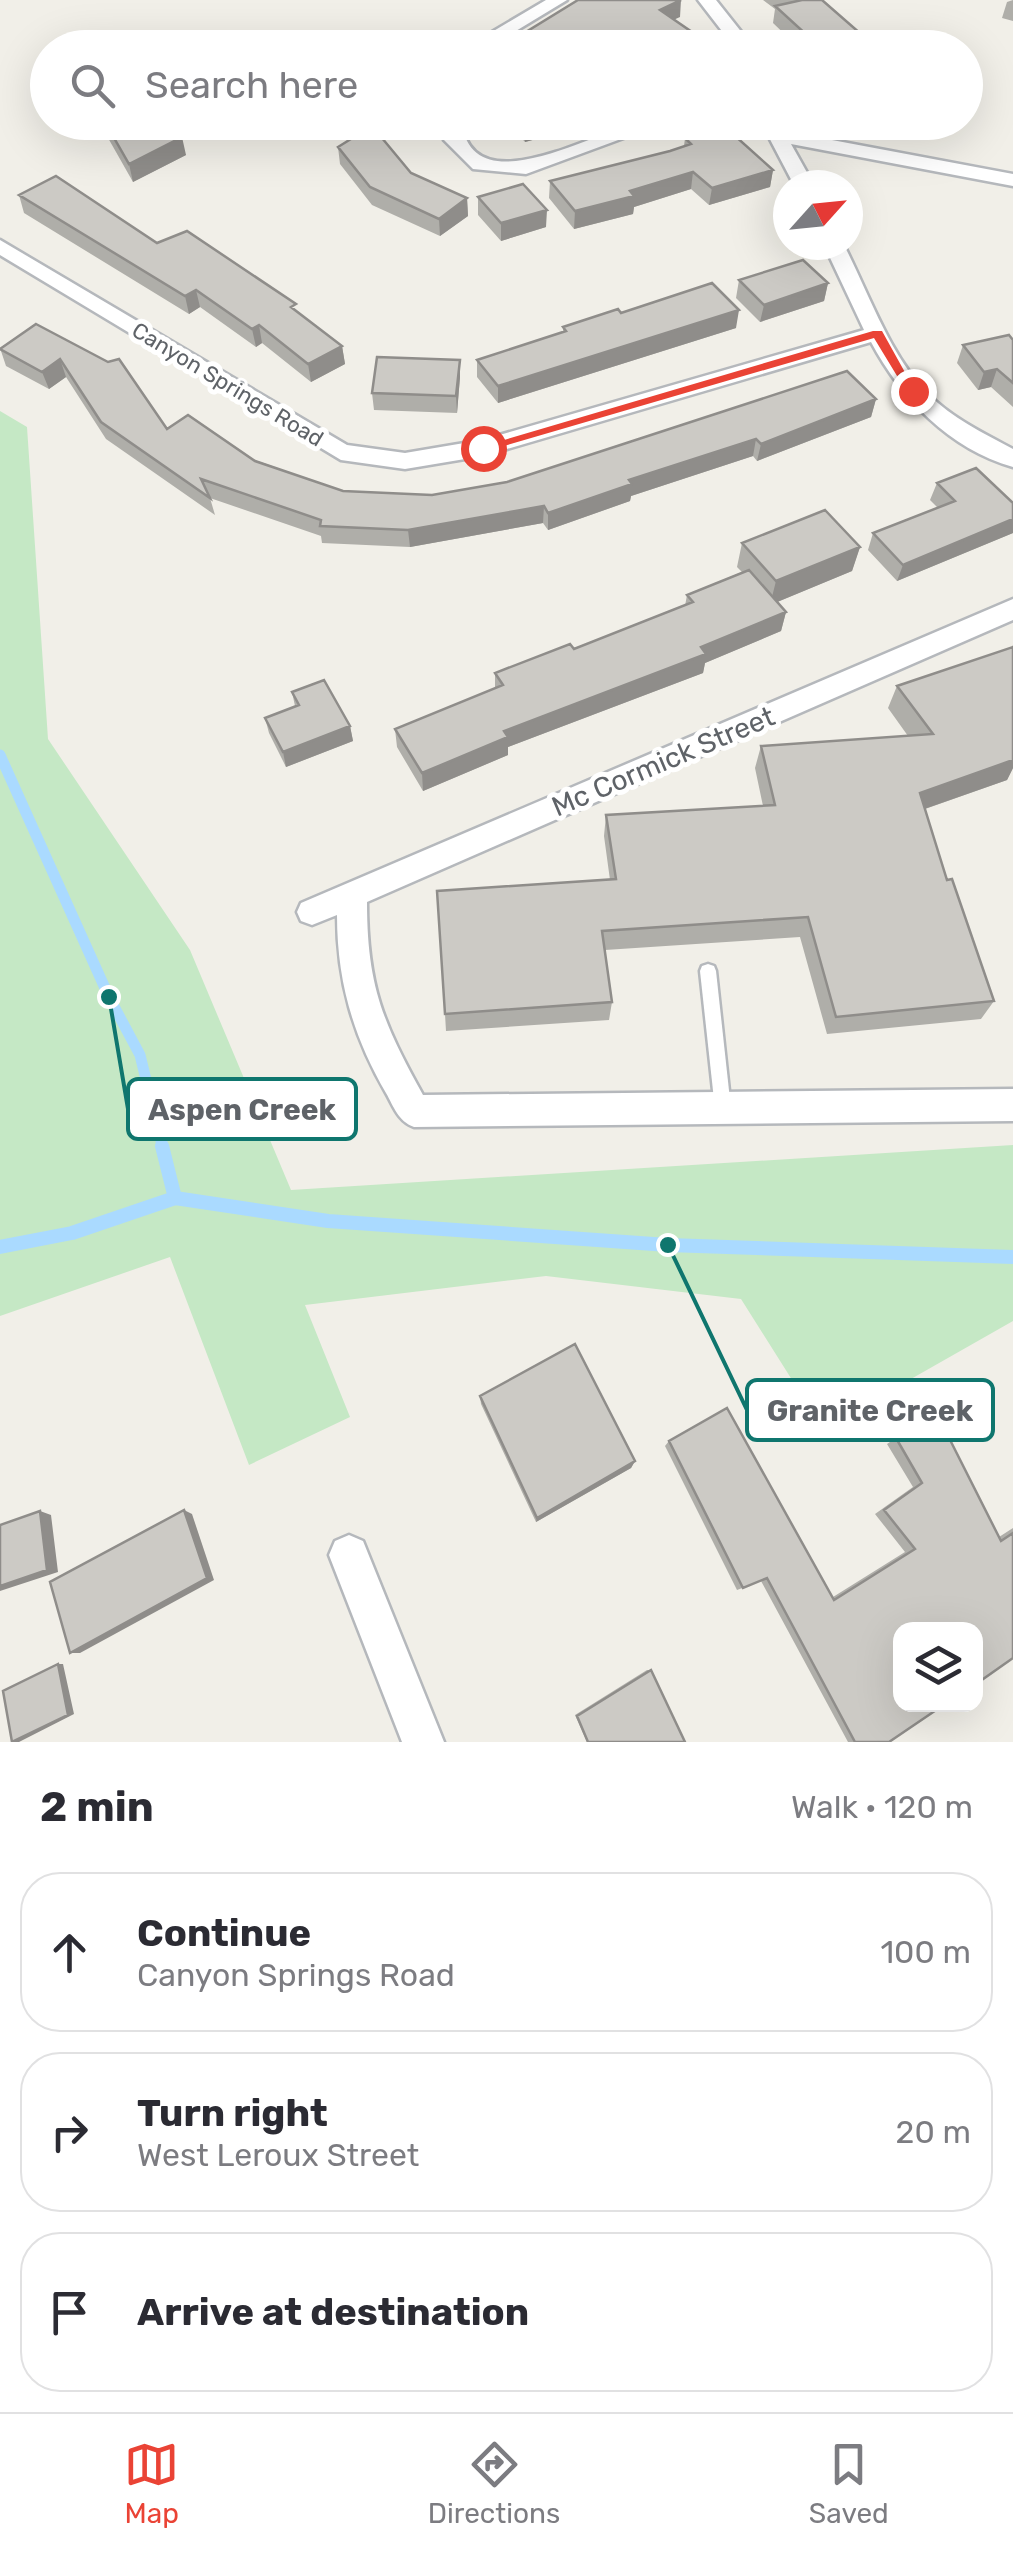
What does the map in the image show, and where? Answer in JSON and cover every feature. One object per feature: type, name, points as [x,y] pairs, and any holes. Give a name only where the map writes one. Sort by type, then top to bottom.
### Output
[{"type":"street","points":[[506,30],[558,0]]},
{"type":"street","points":[[707,0],[731,30]]},
{"type":"street","points":[[454,140],[480,165],[526,168],[606,140]]},
{"type":"street","points":[[781,140],[796,170]]},
{"type":"street","points":[[826,140],[1013,180]]},
{"type":"street","name":"Canyon Springs Road","points":[[0,246],[340,452],[405,460],[483,448],[878,333]]},
{"type":"street","points":[[842,260],[913,391],[956,428],[1013,459]]},
{"type":"street","name":"Mc Cormick Street","points":[[312,912],[1013,609]]},
{"type":"street","points":[[352,896],[351,945],[361,999],[375,1042],[414,1111],[1013,1105]]},
{"type":"street","points":[[349,1555],[423,1742]]},
{"type":"lane","points":[[708,971],[723,1109]]},
{"type":"green space","points":[[0,411],[27,427],[48,739],[190,950],[291,1190],[1013,1145],[1013,1321],[823,1429],[741,1299],[546,1276],[305,1305],[350,1417],[249,1465],[170,1257],[0,1316]]},
{"type":"building","points":[[578,0],[681,0],[660,10],[689,30],[529,30]]},
{"type":"building","points":[[822,0],[856,30],[801,30],[775,6]]},
{"type":"building","points":[[115,140],[176,140],[129,164]]},
{"type":"building","points":[[349,140],[384,140],[411,173],[467,198],[439,219],[370,187],[338,147]]},
{"type":"building","points":[[687,140],[740,140],[773,170],[712,188],[693,172],[630,191],[634,196],[575,211],[550,181],[691,144]]},
{"type":"building","points":[[56,176],[157,243],[187,231],[296,304],[291,307],[342,346],[308,364],[259,325],[252,329],[196,290],[185,296],[19,195]]},
{"type":"building","points":[[523,184],[547,210],[501,223],[478,197]]},
{"type":"building","points":[[803,260],[828,283],[764,305],[739,280]]},
{"type":"building","points":[[712,283],[739,310],[498,386],[477,360],[566,331],[563,327]]},
{"type":"building","points":[[36,324],[108,362],[119,359],[167,429],[188,415],[255,461],[343,491],[432,495],[507,482],[847,371],[876,399],[761,444],[756,439],[629,480],[632,484],[548,513],[544,506],[408,530],[320,526],[321,520],[201,479],[210,498],[101,422],[60,359],[42,372],[0,349]]},
{"type":"building","points":[[1009,335],[1013,340],[1013,383],[997,369],[984,372],[963,345]]},
{"type":"building","points":[[377,357],[460,360],[456,396],[372,393]]},
{"type":"building","points":[[976,468],[1013,503],[1013,519],[903,565],[873,533],[955,501],[937,483]]},
{"type":"building","points":[[825,510],[860,547],[776,581],[742,543]]},
{"type":"building","points":[[749,570],[786,612],[701,647],[706,654],[504,731],[508,737],[422,773],[395,729],[503,685],[495,673],[570,644],[574,649],[693,602],[687,595]]},
{"type":"building","points":[[1013,647],[1013,760],[920,793],[947,880],[952,879],[994,1001],[836,1017],[808,917],[602,931],[612,1002],[445,1014],[437,891],[616,879],[606,815],[775,805],[761,746],[933,734],[897,686]]},
{"type":"building","points":[[324,680],[350,726],[283,752],[265,718],[299,705],[292,692]]},
{"type":"building","points":[[575,1344],[635,1461],[537,1518],[480,1396]]},
{"type":"building","points":[[727,1408],[834,1600],[915,1549],[884,1510],[922,1483],[896,1438],[940,1420],[1001,1541],[1013,1533],[1013,1658],[983,1679],[983,1622],[893,1622],[893,1712],[933,1712],[889,1742],[855,1742],[767,1578],[743,1588],[669,1441]]},
{"type":"building","points":[[184,1510],[207,1578],[70,1653],[50,1582]]},
{"type":"building","points":[[40,1511],[47,1570],[0,1586],[0,1525]]},
{"type":"building","points":[[58,1664],[68,1715],[12,1742],[3,1691]]},
{"type":"building","points":[[651,1670],[685,1742],[588,1742],[577,1716]]},
{"type":"waterway","points":[[0,755],[109,997],[140,1055],[163,1149]]},
{"type":"waterway","points":[[162,1146],[175,1198]]},
{"type":"waterway","points":[[0,1247],[72,1233],[175,1198]]},
{"type":"waterway","points":[[175,1198],[328,1221],[668,1245],[1013,1257]]},
{"type":"place","name":"Aspen Creek","points":[[109,997]]},
{"type":"place","name":"Granite Creek","points":[[668,1245]]},
{"type":"route","points":[[483,448],[878,333],[913,391]]}]
